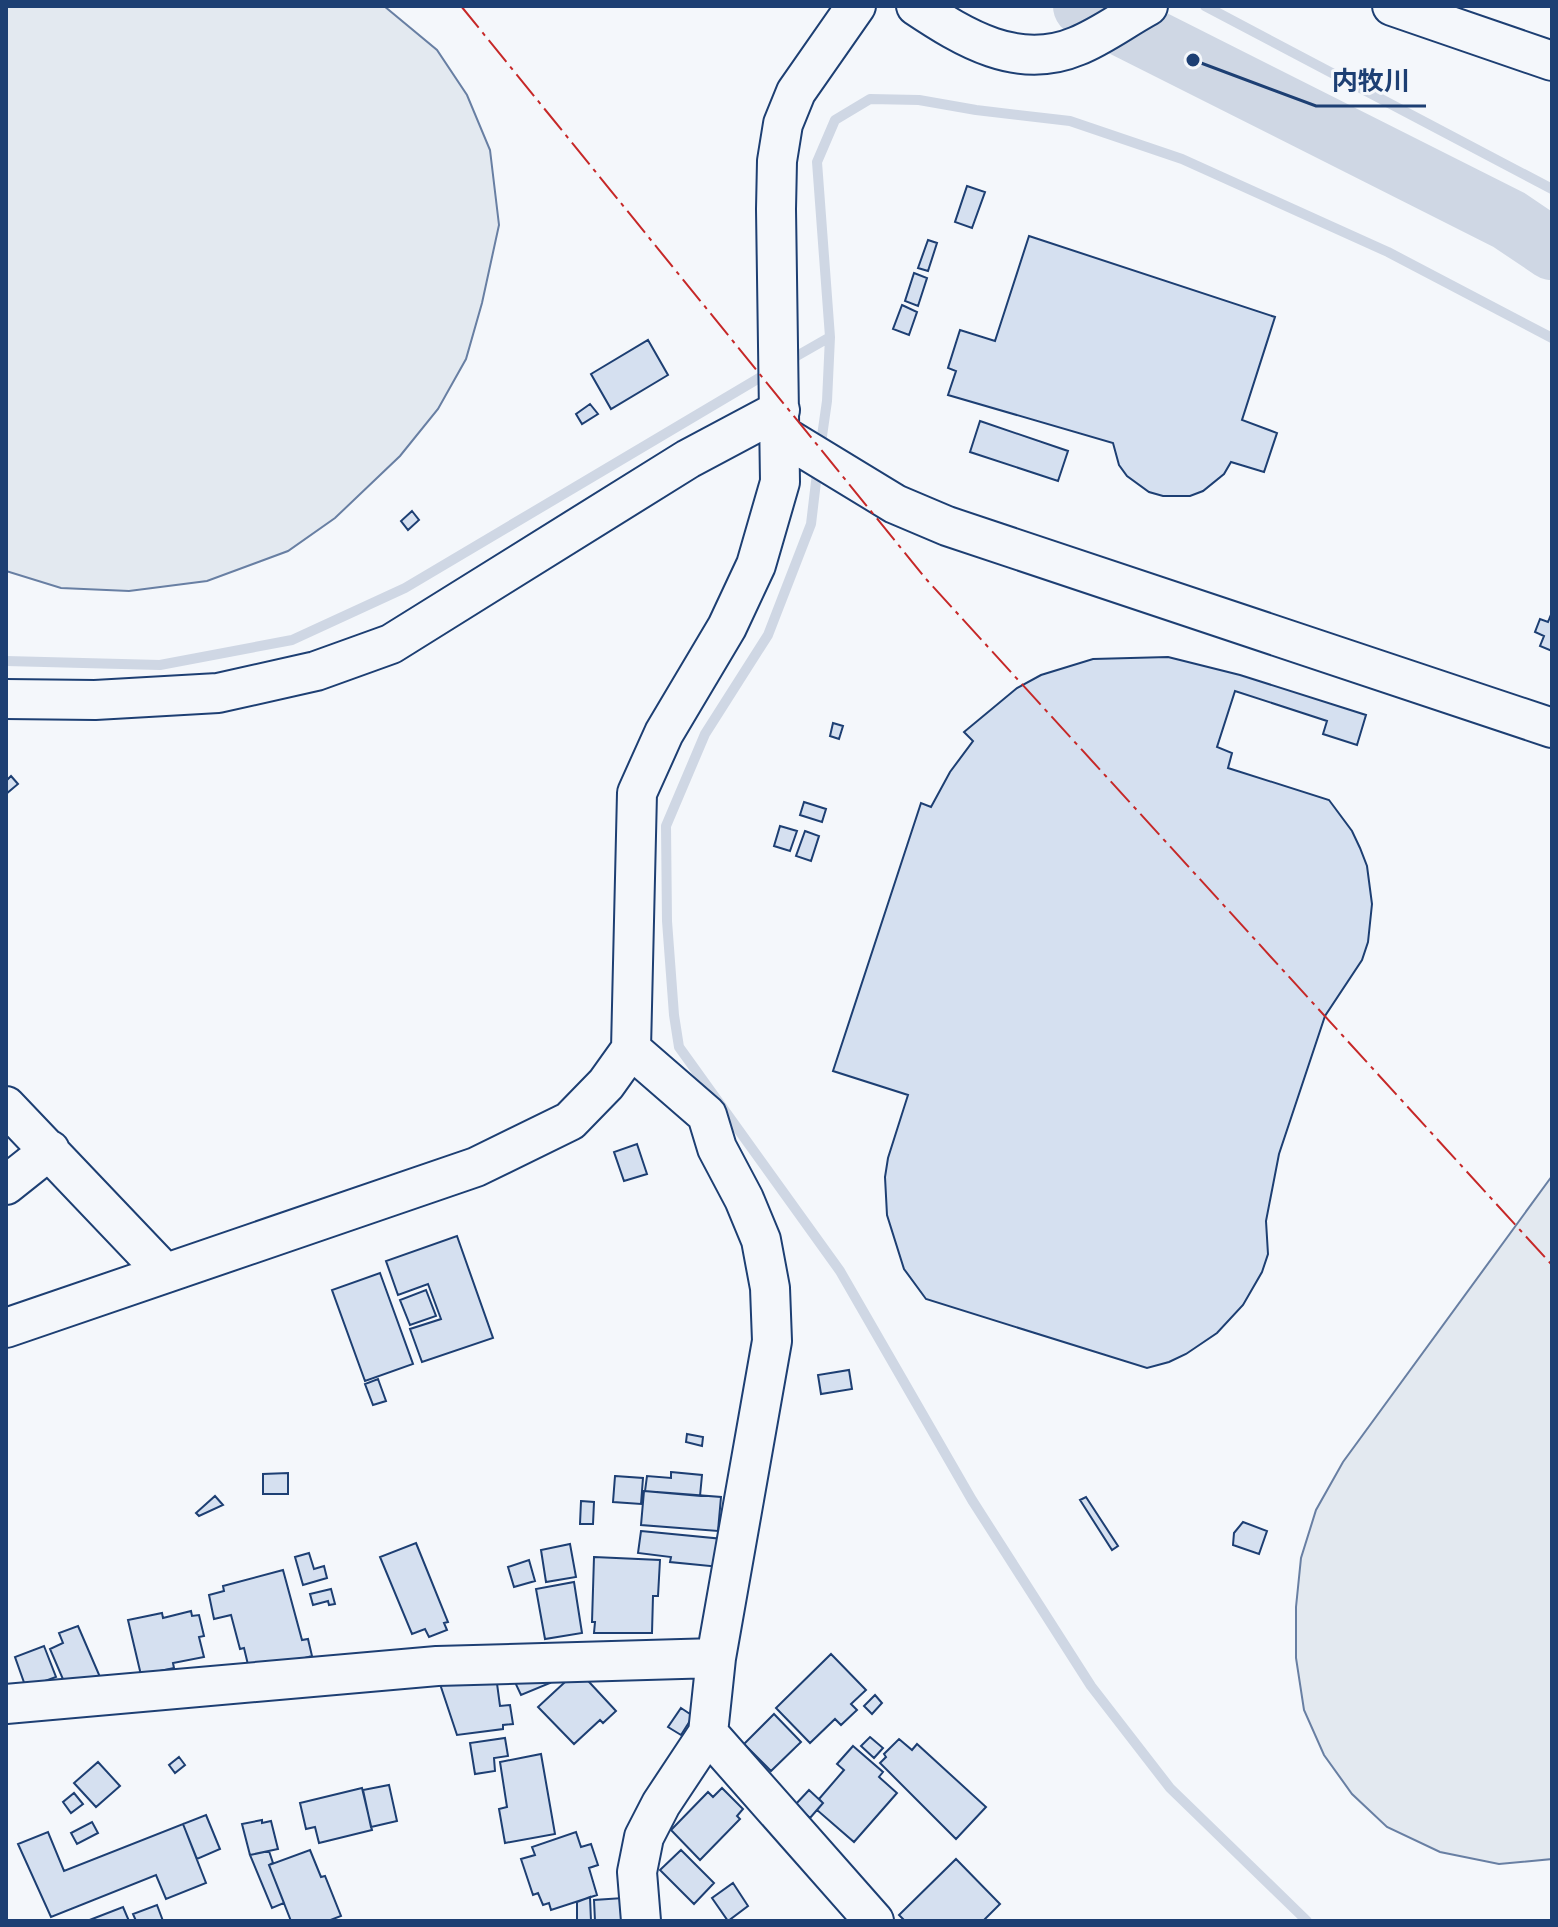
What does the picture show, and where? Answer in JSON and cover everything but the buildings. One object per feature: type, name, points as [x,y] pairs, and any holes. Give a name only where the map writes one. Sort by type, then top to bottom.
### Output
[{"type":"street","points":[[641,1921],[637,1872],[644,1837],[661,1804],[708,1733],[716,1658],[772,1341],[770,1288],[761,1240],[717,1148],[707,1115],[639,1057],[637,793],[664,733],[727,627],[756,565],[780,482],[788,431],[776,209],[777,161],[783,124],[796,92],[856,6]]},
{"type":"street","points":[[916,6],[961,36],[986,47],[1022,55],[1061,52],[1100,35],[1148,6]]},
{"type":"street","points":[[1392,6],[1552,61]]},
{"type":"street","points":[[788,431],[843,473],[895,504],[947,526],[1552,728]]},
{"type":"street","points":[[6,699],[95,700],[218,693],[316,671],[391,644],[688,459],[788,431]]},
{"type":"street","points":[[6,1328],[476,1167],[570,1121],[606,1084],[639,1057]]},
{"type":"street","points":[[6,1106],[165,1273]]},
{"type":"street","points":[[6,1185],[50,1150]]},
{"type":"street","points":[[6,1704],[437,1666],[716,1658]]},
{"type":"street","points":[[708,1733],[874,1921]]},
{"type":"shaded area","points":[[6,6],[384,6],[437,50],[467,95],[490,150],[499,225],[466,359],[438,409],[400,456],[335,518],[288,551],[207,581],[129,591],[61,588],[6,571]]},
{"type":"shaded area","points":[[1552,1176],[1552,1859],[1499,1864],[1440,1852],[1387,1827],[1352,1794],[1324,1755],[1304,1710],[1296,1658],[1296,1607],[1301,1558],[1316,1510],[1343,1462]]},
{"type":"waterway","points":[[1084,6],[1509,220],[1552,249]]},
{"type":"waterway","points":[[1205,6],[1552,189]]},
{"type":"waterway","points":[[820,450],[827,401],[830,337],[817,162],[835,120],[870,99],[919,100],[1070,121],[1182,159],[1388,252],[1552,338]]},
{"type":"waterway","points":[[788,361],[830,337]]},
{"type":"waterway","points":[[6,661],[160,665],[292,640],[405,588],[771,371]]},
{"type":"waterway","points":[[818,465],[811,524],[768,635],[705,734],[666,826],[667,921],[679,1047],[840,1271],[972,1500],[1091,1686],[1170,1788],[1307,1921]]},
{"type":"power","points":[[461,6],[926,579],[1552,1265]]},
{"type":"place","name":"内牧川","points":[[1193,60]]}]
